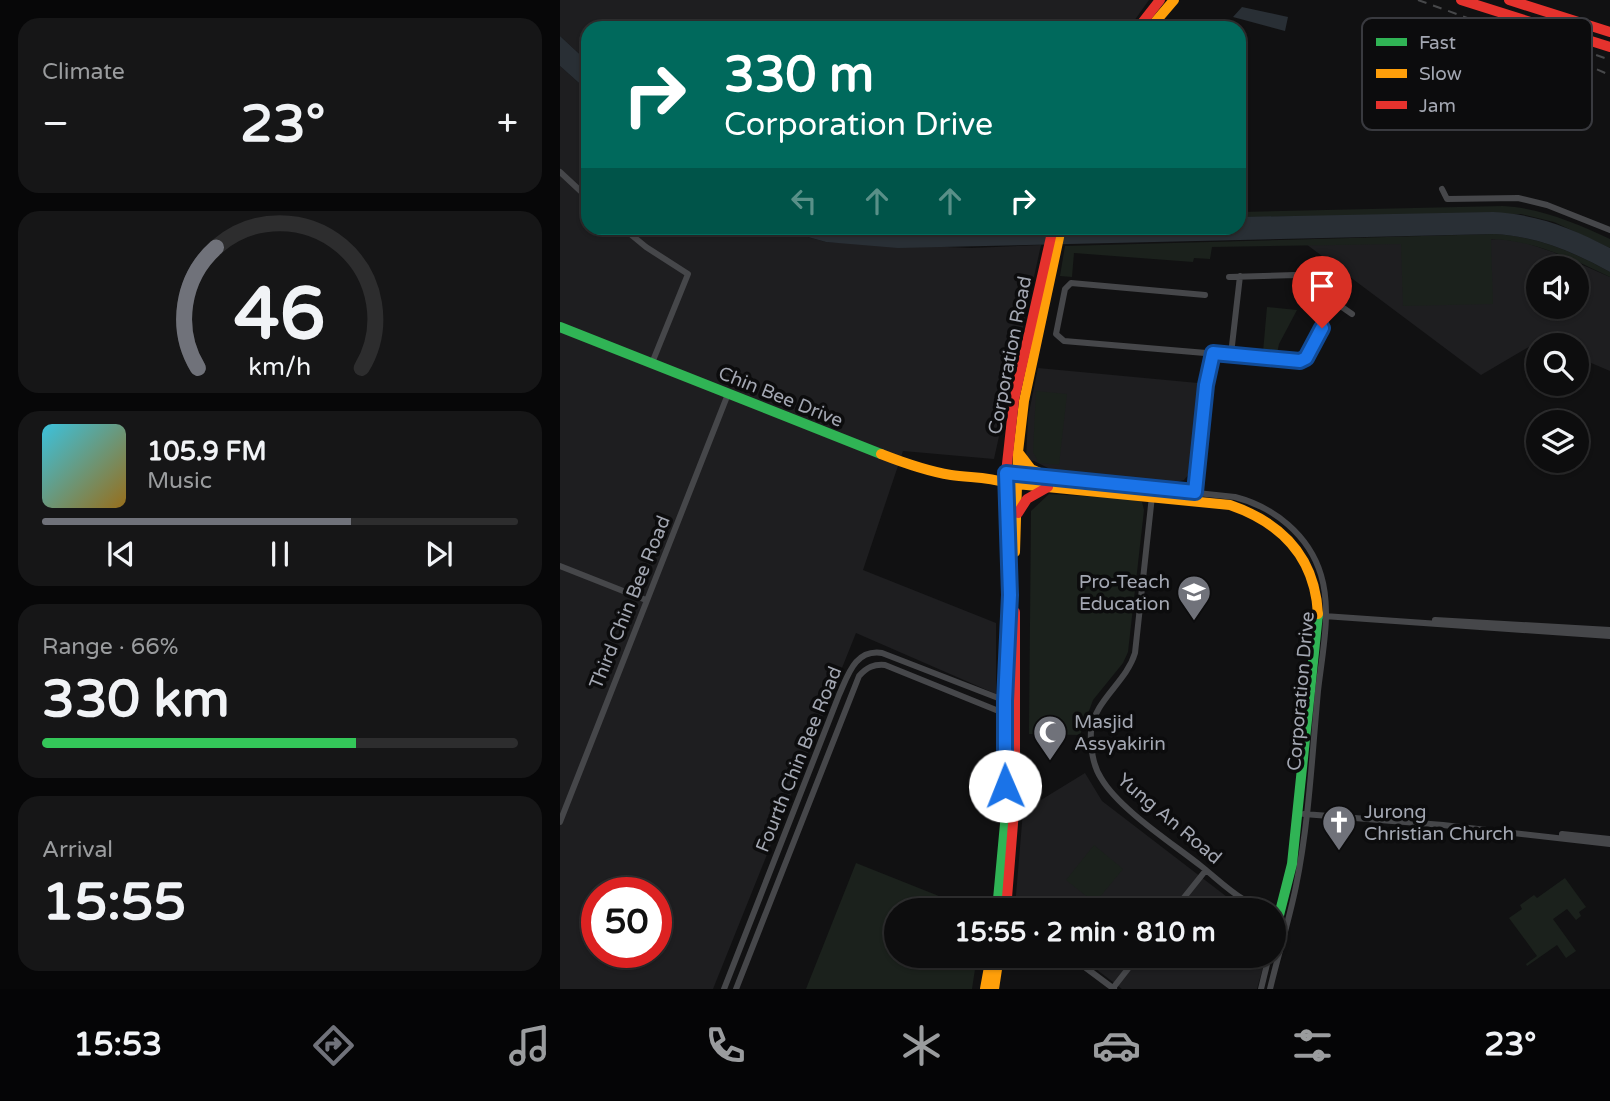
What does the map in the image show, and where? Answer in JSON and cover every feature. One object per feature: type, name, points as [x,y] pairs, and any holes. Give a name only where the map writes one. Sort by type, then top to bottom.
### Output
[{"type":"main road","points":[[1144,21],[1160,0]]},
{"type":"main road","points":[[1156,21],[1174,0]]},
{"type":"main road","points":[[1461,0],[1518,18]]},
{"type":"main road","points":[[1509,0],[1566,18]]},
{"type":"main road","points":[[1592,26],[1610,32]]},
{"type":"main road","points":[[1592,41],[1610,47]]},
{"type":"main road","name":"Corporation Road","points":[[1007,898],[1010,876],[1010,595],[1014,400],[1043,306],[1053,235]]},
{"type":"main road","name":"Corporation Road","points":[[1010,703],[1016,520],[1012,479],[1018,452],[1028,356],[1053,246],[1058,235]]},
{"type":"main road","name":"Chin Bee Drive","points":[[560,327],[916,468],[953,475],[1012,479]]},
{"type":"main road","points":[[1016,520],[1026,500],[1048,481],[1031,469],[1018,452]]},
{"type":"main road","name":"Corporation Drive","points":[[1012,479],[1153,492],[1230,505],[1270,521],[1285,533],[1304,559],[1322,614],[1303,812],[1284,898]]},
{"type":"main road","name":"Corporation Road","points":[[999,898],[1010,716]]},
{"type":"main road","points":[[985,989],[989,968]]},
{"type":"main road","points":[[994,989],[997,968]]},
{"type":"street","points":[[560,172],[581,192]]},
{"type":"street","points":[[1442,189],[1447,198],[1509,197],[1533,201],[1610,230]]},
{"type":"street","points":[[631,235],[688,274],[652,363]]},
{"type":"street","points":[[1229,277],[1296,275],[1352,314]]},
{"type":"street","points":[[1231,354],[1240,276]]},
{"type":"street","points":[[1205,295],[1071,283],[1065,289],[1055,331],[1061,340],[1303,360],[1336,302]]},
{"type":"street","points":[[1043,306],[1060,309]]},
{"type":"street","points":[[1195,492],[1206,385],[1213,353]]},
{"type":"street","name":"Third Chin Bee Road","points":[[560,822],[728,394]]},
{"type":"street","name":"Corporation Drive","points":[[1153,492],[1195,492],[1244,499],[1259,505],[1290,526],[1312,553],[1321,575],[1322,614]]},
{"type":"street","name":"Yung An Road","points":[[1153,492],[1135,653],[1130,666],[1100,704],[1091,730],[1091,746],[1099,776],[1112,793],[1241,898]]},
{"type":"street","points":[[560,566],[646,600]]},
{"type":"street","points":[[1322,614],[1610,636]]},
{"type":"street","points":[[1447,623],[1610,630]]},
{"type":"street","name":"Fourth Chin Bee Road","points":[[724,989],[839,695],[856,661],[867,654],[882,653],[1010,703]]},
{"type":"street","name":"Fourth Chin Bee Road","points":[[736,989],[859,676],[865,669],[886,665],[1010,716]]},
{"type":"street","points":[[1303,812],[1444,822],[1610,841]]},
{"type":"street","points":[[1184,898],[1206,870]]},
{"type":"street","points":[[1086,968],[1113,988],[1129,968]]},
{"type":"street","points":[[1261,989],[1266,968]]},
{"type":"street","name":"Corporation Drive","points":[[1270,989],[1273,968]]},
{"type":"shaded area","points":[[560,0],[1149,0],[1134,21],[581,21],[581,56],[560,36]]},
{"type":"shaded area","points":[[1242,7],[1288,17],[1285,31],[1233,17]]},
{"type":"shaded area","points":[[560,36],[581,56],[581,85],[560,66]]},
{"type":"shaded area","points":[[560,66],[581,85],[581,235],[801,235],[826,242],[971,248],[1041,245],[994,459],[903,451],[863,570],[996,623],[996,694],[856,633],[713,989],[560,989]]},
{"type":"shaded area","points":[[1517,207],[1571,222],[1610,239],[1610,248],[1554,222],[1521,214],[1246,217],[1246,212]]},
{"type":"shaded area","points":[[1509,213],[1553,223],[1610,248],[1610,272],[1589,261],[1589,256],[1578,256],[1525,238],[1494,234],[898,248],[826,242],[801,235],[1246,235],[1246,217]]},
{"type":"shaded area","points":[[1494,234],[1525,238],[1578,256],[1564,256],[1522,243],[1491,239],[1493,304],[1403,306],[1401,244],[1212,247],[1210,259],[1194,258],[1193,262],[1074,253],[1072,277],[1060,276],[1065,246]]},
{"type":"shaded area","points":[[1499,239],[1523,242],[1553,252],[1562,256],[1526,256],[1526,319],[1589,319],[1589,268],[1610,277],[1610,371],[1589,362],[1589,333],[1526,333],[1526,349],[1481,375],[1306,244],[1393,244]]},
{"type":"shaded area","points":[[1589,261],[1610,272],[1610,277],[1589,267]]},
{"type":"shaded area","points":[[1267,307],[1297,310],[1279,344],[1277,354],[1263,352]]},
{"type":"shaded area","points":[[1038,368],[1198,383],[1189,474],[1184,480],[1176,482],[1050,469],[1026,460],[1028,417]]},
{"type":"shaded area","points":[[1036,391],[1067,394],[1059,465],[1039,463],[1033,452]]},
{"type":"shaded area","points":[[1049,494],[1133,499],[1142,502],[1144,510],[1128,652],[1123,663],[1093,700],[1080,735],[1029,734],[1031,511]]},
{"type":"shaded area","points":[[1085,773],[1102,801],[1228,898],[1016,898],[1023,811]]},
{"type":"shaded area","points":[[1094,845],[1123,869],[1099,898],[1089,898],[1066,880]]},
{"type":"shaded area","points":[[856,863],[944,898],[884,898],[884,968],[975,968],[972,989],[806,989]]},
{"type":"shaded area","points":[[1565,878],[1586,907],[1579,912],[1581,916],[1576,920],[1567,909],[1553,919],[1576,951],[1566,958],[1557,945],[1527,966],[1526,964],[1537,956],[1509,918],[1522,909],[1520,905],[1534,895],[1537,898]]},
{"type":"shaded area","points":[[1095,968],[1263,968],[1257,989],[1122,989]]},
{"type":"railway","points":[[1418,0],[1468,18]]},
{"type":"railway","points":[[1592,53],[1610,60]]},
{"type":"railway","points":[[1592,67],[1610,75]]},
{"type":"traffic: fast","points":[[560,327],[881,454]]},
{"type":"traffic: fast","points":[[1283,898],[1292,864],[1318,614]]},
{"type":"traffic: fast","points":[[998,898],[1006,813],[1005,701],[1008,642]]},
{"type":"traffic: slow","points":[[1156,21],[1174,0]]},
{"type":"traffic: slow","points":[[1015,552],[1018,452],[1024,401],[1060,235]]},
{"type":"traffic: slow","points":[[1018,452],[1031,469],[1047,476]]},
{"type":"traffic: slow","points":[[881,454],[951,475],[1230,505],[1265,522],[1280,532],[1292,545],[1303,559],[1310,575],[1318,614]]},
{"type":"traffic: slow","points":[[985,989],[989,968]]},
{"type":"traffic: slow","points":[[994,989],[997,968]]},
{"type":"traffic: jam","points":[[1144,21],[1160,0]]},
{"type":"traffic: jam","points":[[1461,0],[1518,18]]},
{"type":"traffic: jam","points":[[1509,0],[1566,18]]},
{"type":"traffic: jam","points":[[1592,26],[1610,32]]},
{"type":"traffic: jam","points":[[1592,41],[1610,47]]},
{"type":"traffic: jam","points":[[1008,642],[1010,595],[1006,473],[1014,400],[1051,235]]},
{"type":"traffic: jam","points":[[1018,513],[1027,499],[1048,487]]},
{"type":"traffic: jam","points":[[1007,898],[1015,799],[1015,612]]},
{"type":"place","name":"Pro-Teach Education","points":[[1194,622]]},
{"type":"place","name":"Masjid Assyakirin","points":[[1050,762]]},
{"type":"place","name":"Jurong Christian Church","points":[[1339,852]]},
{"type":"route","points":[[1005,786],[1005,701],[1010,595],[1006,473],[1195,492],[1206,385],[1213,353],[1300,361],[1306,358],[1322,328]]}]
